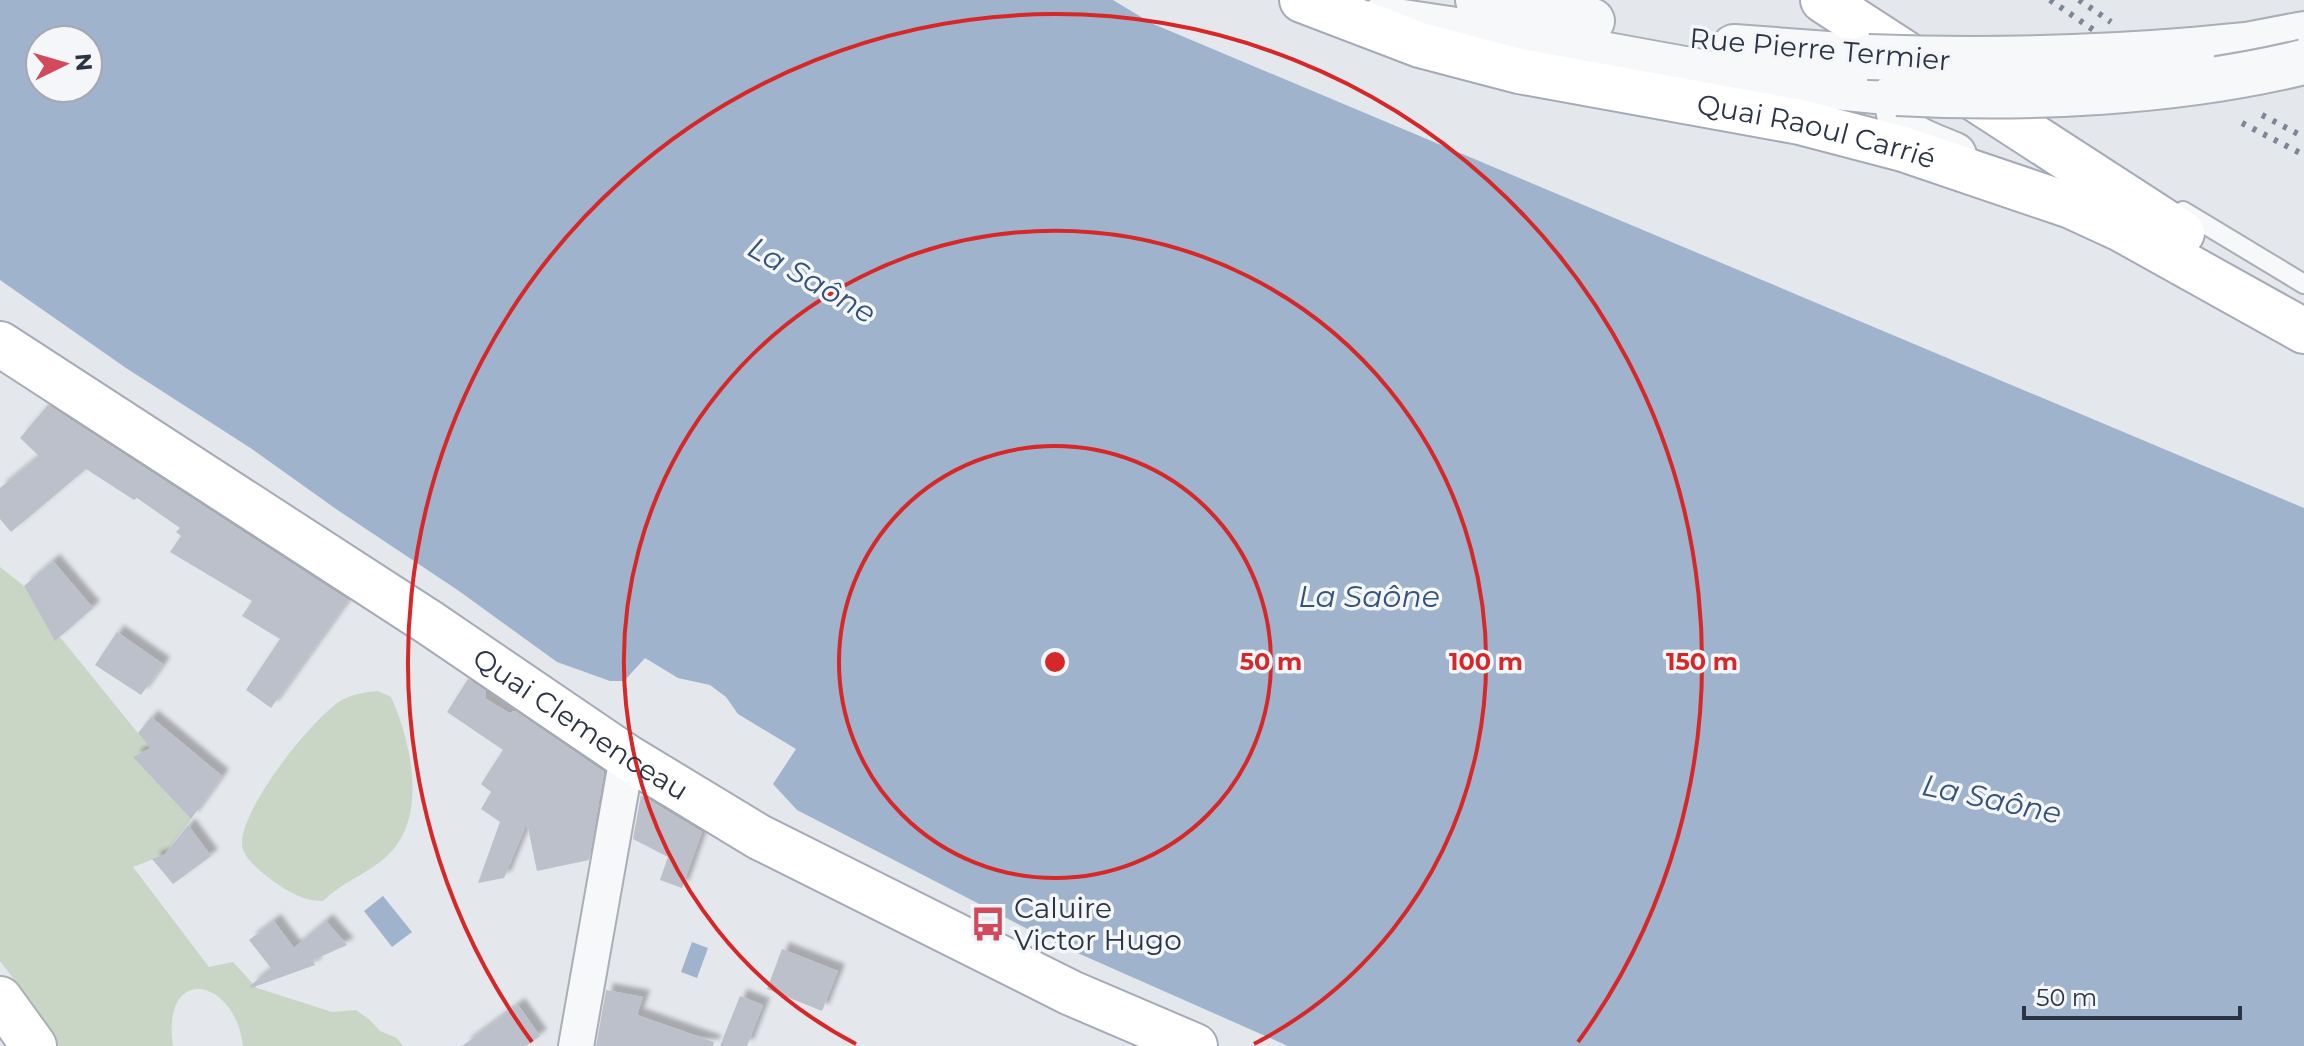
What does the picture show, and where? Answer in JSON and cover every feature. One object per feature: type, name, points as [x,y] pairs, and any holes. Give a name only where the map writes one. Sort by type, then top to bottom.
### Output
[{"type":"main road","points":[[1823,0],[2181,232],[2304,305]]},
{"type":"main road","name":"Quai Raoul Carrié","points":[[1315,6],[1420,45],[1519,71],[1800,122],[1903,149],[2071,206],[2121,229],[2304,331]]},
{"type":"main road","name":"Quai Clemenceau","points":[[0,344],[430,623],[627,757],[759,837],[1071,993],[1195,1046]]},
{"type":"main road","points":[[0,999],[34,1046]]},
{"type":"street","name":"Rue Pierre Termier","points":[[1446,0],[1460,20],[1530,41]]},
{"type":"street","name":"Rue Pierre Termier","points":[[1478,0],[1736,47],[1868,57],[1974,61],[2092,59],[2246,45],[2303,44]]},
{"type":"street","name":"Rue Pierre Termier","points":[[1315,6],[1723,76],[1950,96],[2149,87],[2258,73],[2303,44]]},
{"type":"street","name":"Rue Pierre Termier","points":[[1974,61],[1906,79],[1897,93],[1897,117],[1908,134],[2071,206]]},
{"type":"street","points":[[576,1046],[627,757]]},
{"type":"lane","points":[[1857,0],[2083,147]]},
{"type":"lane","points":[[2167,201],[2304,284]]},
{"type":"green space","points":[[0,567],[24,586],[55,640],[60,637],[150,748],[134,757],[191,819],[164,855],[133,867],[209,967],[233,962],[257,988],[332,1012],[356,1010],[380,1031],[397,1038],[403,1046],[243,1046],[237,1023],[227,1005],[214,994],[200,989],[188,991],[178,1001],[172,1019],[173,1046],[59,1046],[38,1011],[0,961]]},
{"type":"green space","points":[[378,691],[391,697],[405,735],[412,778],[409,820],[401,838],[381,861],[323,901],[303,898],[273,881],[249,860],[242,844],[245,828],[265,787],[314,725],[342,700]]},
{"type":"water","name":"La Saône","points":[[0,0],[1113,0],[1151,23],[2304,508],[2304,1046],[1288,1046],[1055,943],[797,810],[773,784],[796,749],[738,714],[726,697],[710,685],[678,678],[645,658],[624,681],[610,681],[557,662],[252,449],[126,368],[0,280]]},
{"type":"water","points":[[383,896],[412,932],[392,947],[364,911]]},
{"type":"water","points":[[692,942],[708,948],[697,978],[681,972]]},
{"type":"building","points":[[48,405],[348,600],[271,708],[246,690],[280,639],[242,616],[252,601],[170,552],[181,536],[176,532],[180,528],[137,498],[134,500],[86,469],[11,532],[0,519],[0,488],[39,456],[20,438]]},
{"type":"building","points":[[53,561],[93,608],[55,641],[24,586]]},
{"type":"building","points":[[117,632],[163,664],[141,695],[95,665]]},
{"type":"building","points":[[468,679],[486,691],[486,699],[509,713],[515,711],[604,772],[589,860],[537,871],[527,823],[504,878],[478,883],[500,822],[481,809],[491,792],[481,784],[503,750],[447,712]]},
{"type":"building","points":[[151,717],[222,776],[191,819],[133,757],[150,748],[138,733]]},
{"type":"building","points":[[641,795],[702,832],[682,888],[660,880],[668,857],[633,839]]},
{"type":"building","points":[[188,825],[211,856],[173,884],[152,859],[164,855]]},
{"type":"building","points":[[274,921],[294,948],[326,921],[347,945],[313,960],[315,965],[251,988],[271,968],[249,940]]},
{"type":"building","points":[[782,949],[838,971],[822,1011],[767,989]]},
{"type":"building","points":[[606,990],[643,997],[637,1015],[714,1042],[713,1046],[596,1046]]},
{"type":"building","points":[[740,996],[763,1005],[747,1046],[720,1046]]},
{"type":"building","points":[[518,1005],[540,1036],[526,1046],[462,1046]]},
{"type":"railway","points":[[2050,0],[2098,33]]},
{"type":"railway","points":[[2079,0],[2111,22]]},
{"type":"railway","points":[[2262,115],[2304,137]]},
{"type":"railway","points":[[2242,123],[2304,155]]},
{"type":"place","name":"Caluire Victor Hugo","points":[[988,924]]}]
